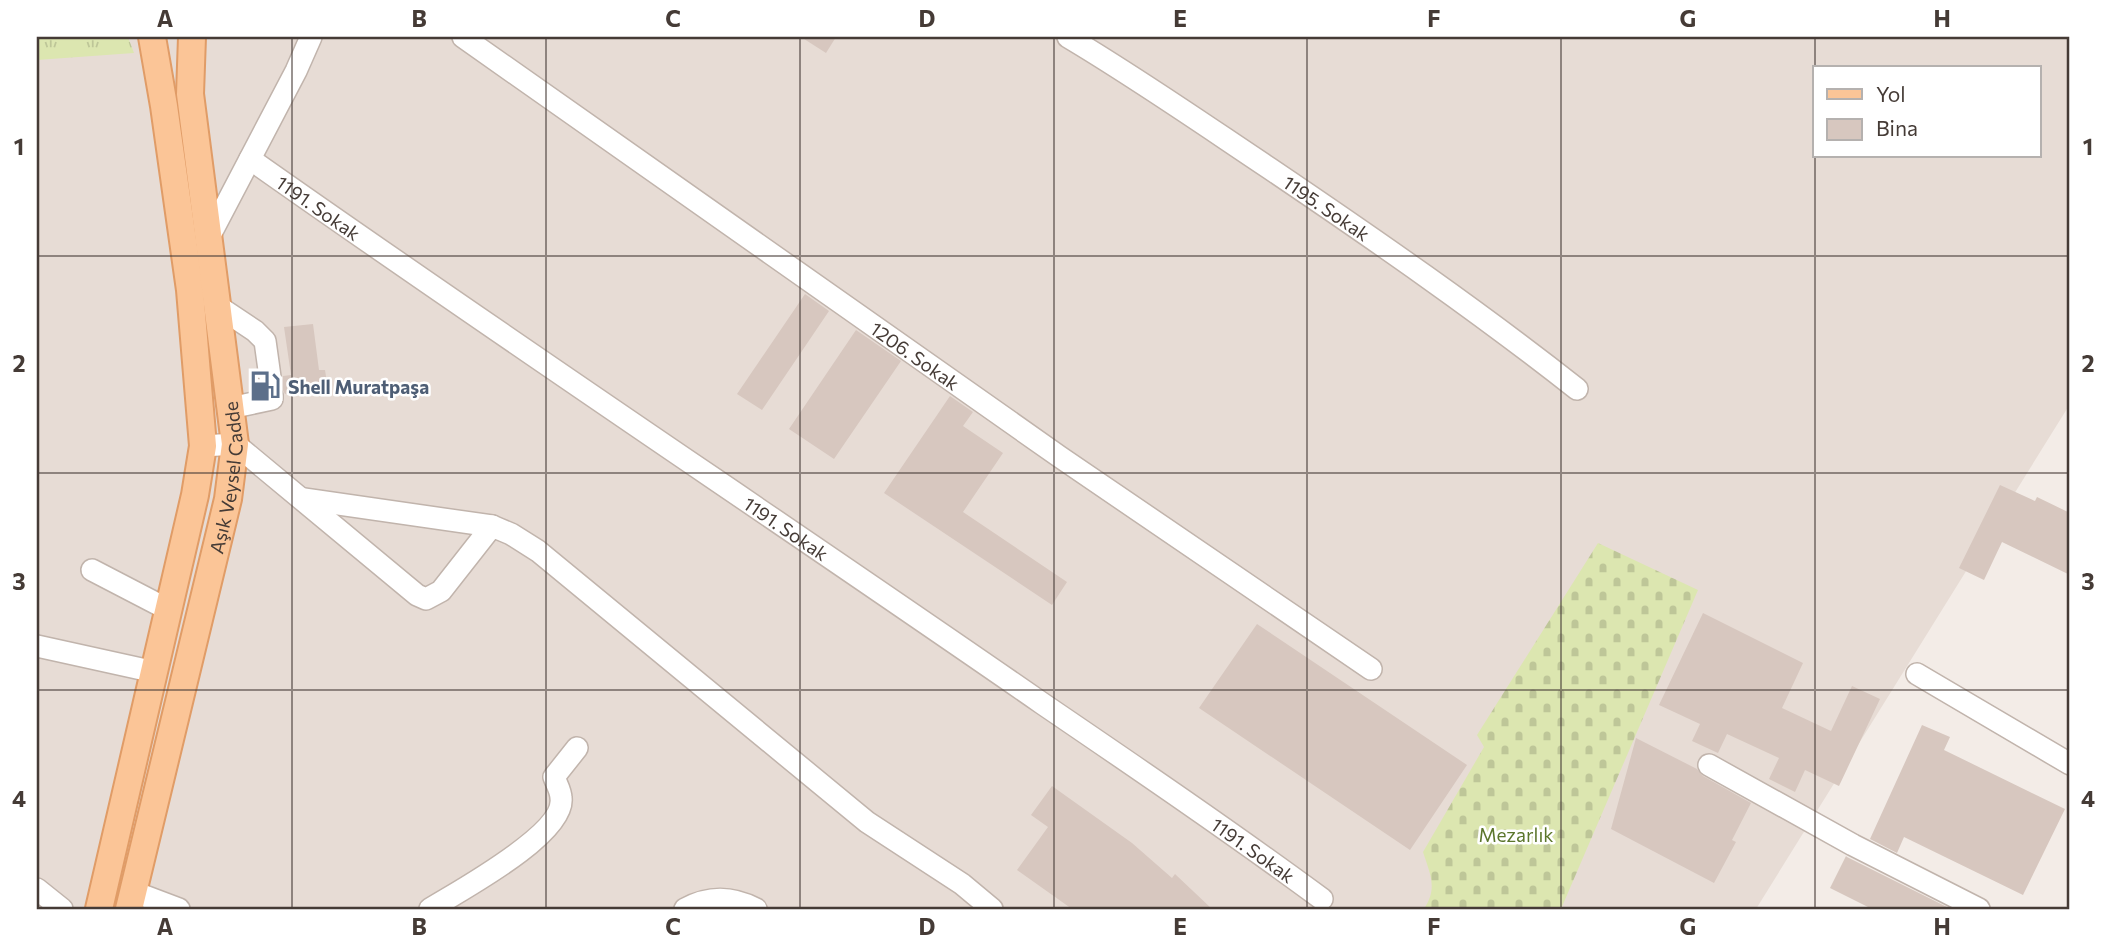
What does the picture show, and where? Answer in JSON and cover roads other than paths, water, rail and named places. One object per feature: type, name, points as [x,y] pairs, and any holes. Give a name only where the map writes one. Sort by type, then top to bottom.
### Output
[{"type":"main road","name":"Aşık Veysel Cadde","points":[[99,909],[193,506],[203,446],[190,290],[152,37]]},
{"type":"main road","name":"Aşık Veysel Cadde","points":[[131,901],[225,510],[235,444],[190,94],[192,37]]},
{"type":"main road","points":[[193,506],[225,510]]},
{"type":"street","points":[[207,241],[311,37]]},
{"type":"street","name":"1206. Sokak","points":[[463,37],[1060,457],[1371,669]]},
{"type":"street","name":"1195. Sokak","points":[[1068,37],[1119,67],[1496,325],[1577,389]]},
{"type":"street","name":"1191. Sokak","points":[[250,159],[427,284],[638,425],[1209,816],[1322,899]]},
{"type":"street","points":[[216,305],[255,331],[265,341],[272,399],[230,408]]},
{"type":"street","points":[[203,446],[235,444],[417,595],[426,599],[441,591],[492,526]]},
{"type":"street","points":[[303,499],[492,526],[511,534],[538,551],[867,822],[962,884],[992,909]]},
{"type":"street","points":[[92,570],[169,610]]},
{"type":"street","points":[[37,646],[155,672]]},
{"type":"street","points":[[1917,674],[2070,765]]},
{"type":"street","points":[[430,909],[525,849],[555,820],[562,799],[554,777],[577,748]]},
{"type":"street","points":[[1709,765],[1853,845],[1979,909]]},
{"type":"street","points":[[37,889],[62,909]]},
{"type":"street","points":[[685,909],[719,898],[745,903],[756,909]]},
{"type":"street","points":[[131,901],[179,909]]},
{"type":"place","name":"Shell Muratpaşa","points":[[265,386]]},
{"type":"park label","name":"Mezarlık","points":[[1516,834]]}]
